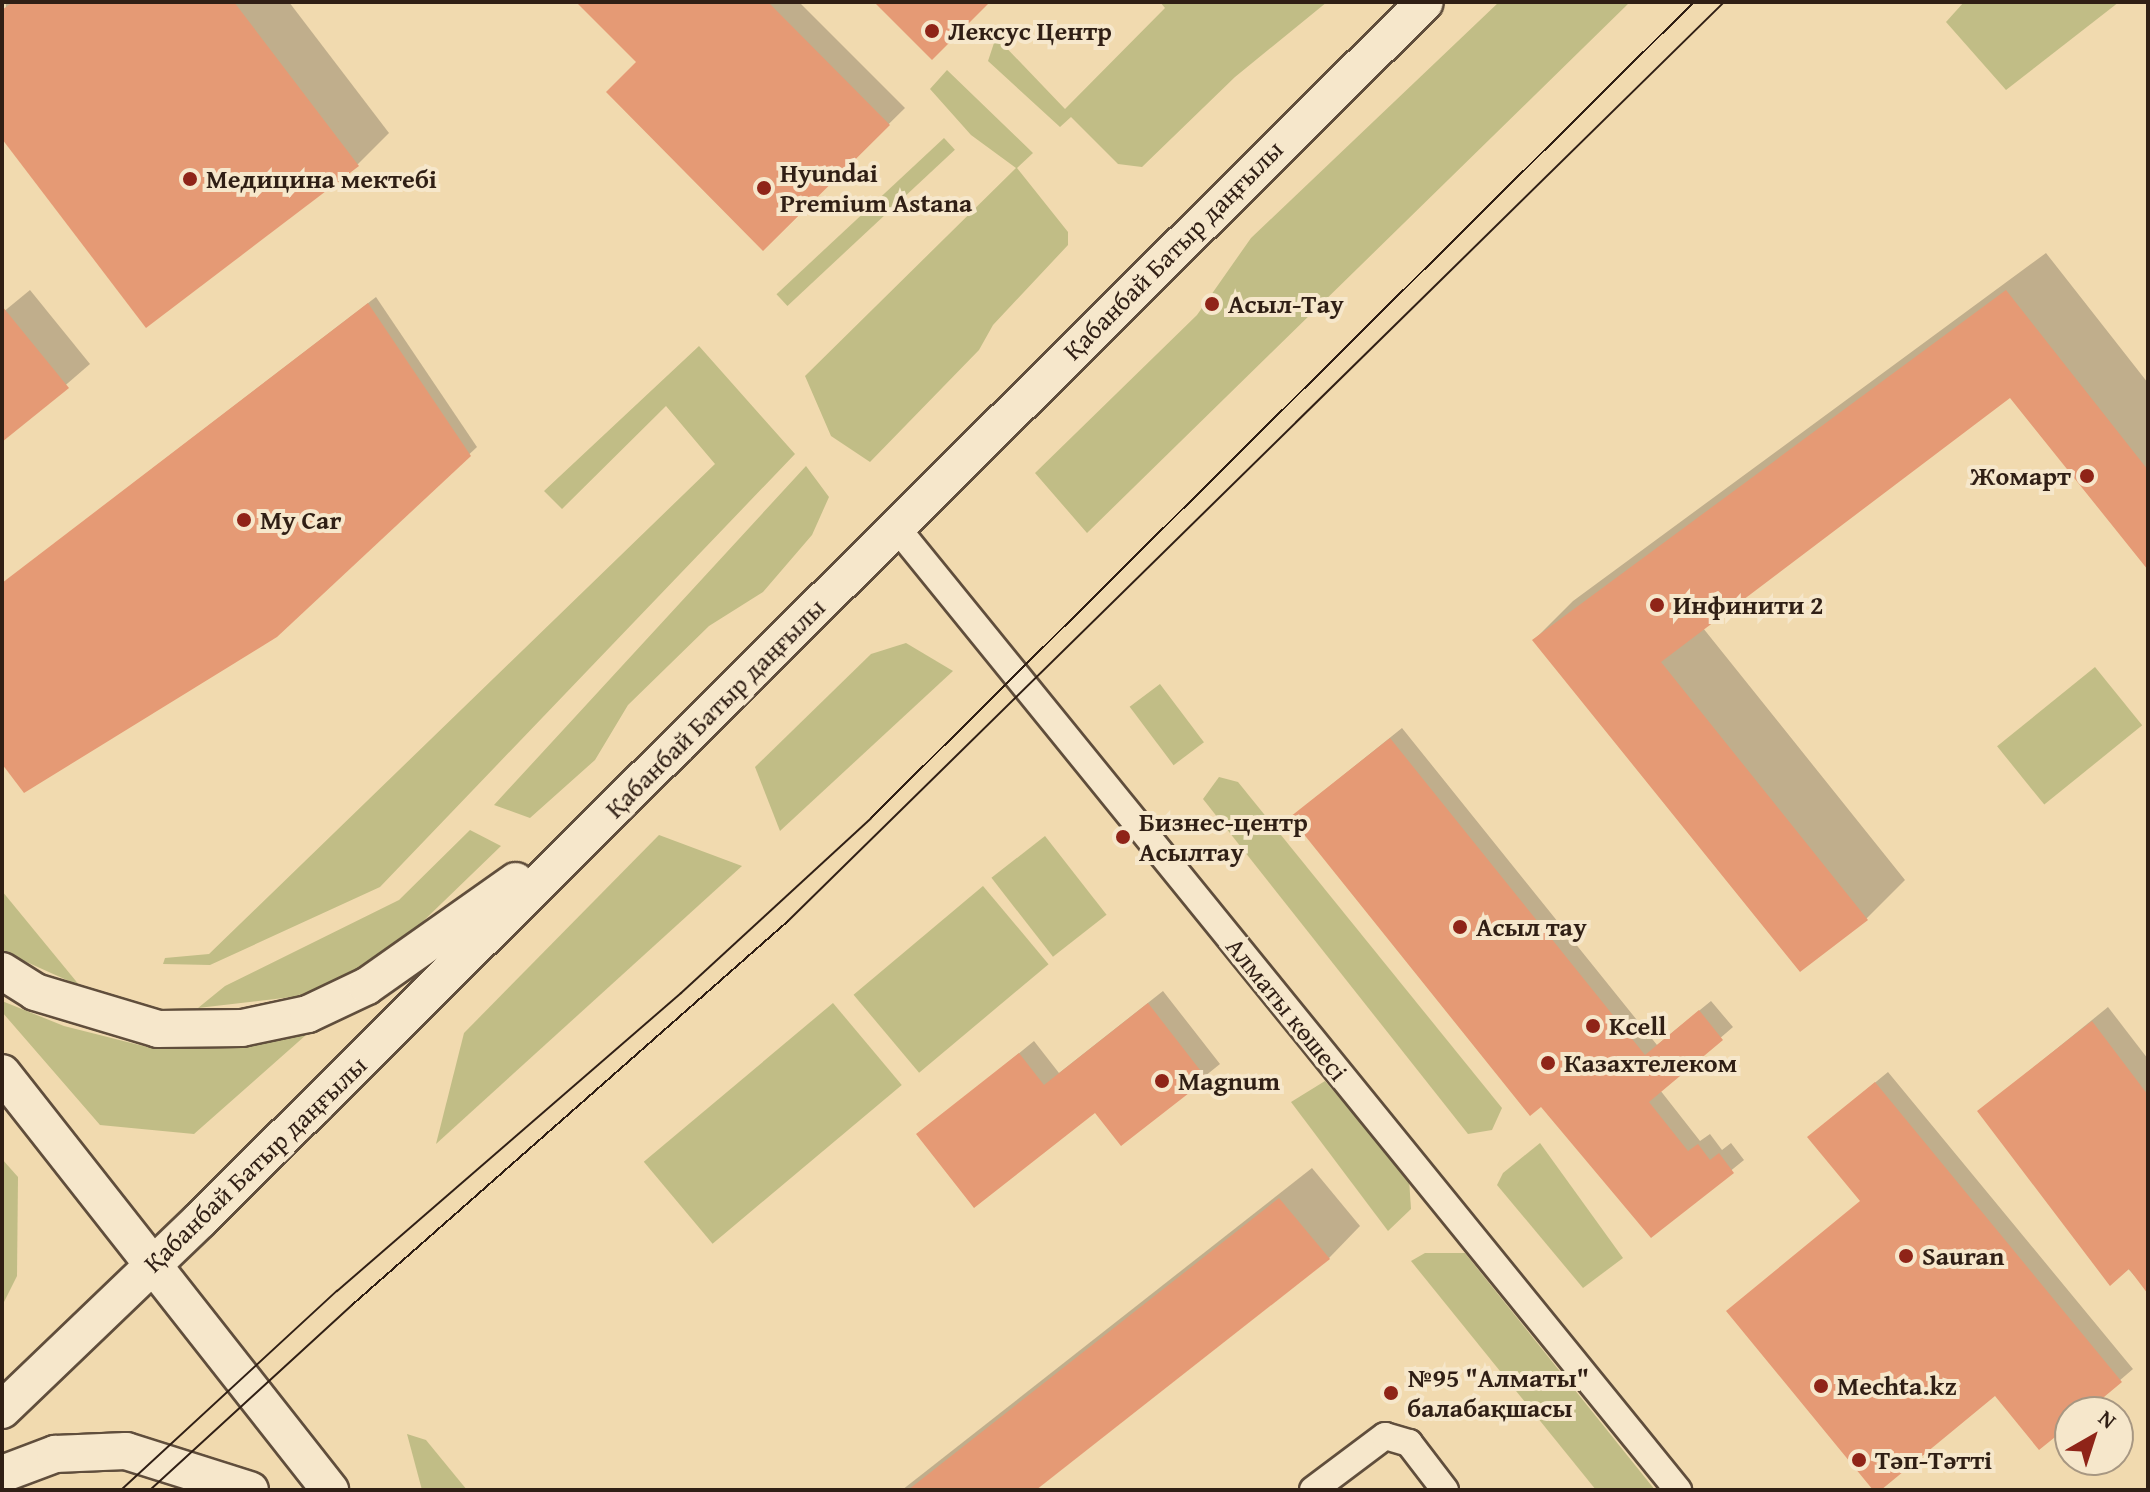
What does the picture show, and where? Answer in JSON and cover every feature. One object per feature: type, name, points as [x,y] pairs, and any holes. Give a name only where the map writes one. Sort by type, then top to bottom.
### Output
[{"type":"main road","name":"Қабанбай Батыр даңғылы","points":[[2,1410],[599,823],[1425,2]]},
{"type":"main road","points":[[2,971],[35,992],[158,1029],[242,1028],[308,1014],[367,986],[599,823]]},
{"type":"main road","points":[[2,1073],[330,1490]]},
{"type":"main road","points":[[2,1474],[55,1454],[126,1451],[250,1490]]},
{"type":"street","name":"Алматы көшесі","points":[[896,527],[1678,1490]]},
{"type":"street","points":[[1313,1490],[1385,1436],[1409,1443],[1445,1490]]},
{"type":"shaded area","points":[[1160,2],[1327,2],[1235,77],[1142,167],[1118,164],[1071,117],[1060,127],[988,61],[996,37],[1065,109],[1165,8]]},
{"type":"shaded area","points":[[1499,2],[1630,2],[1087,533],[1035,473],[1197,315],[1251,238]]},
{"type":"shaded area","points":[[1964,2],[2119,2],[2006,90],[1946,22]]},
{"type":"shaded area","points":[[947,70],[1033,153],[1017,168],[1068,232],[1068,245],[993,325],[979,350],[870,462],[831,436],[805,376],[1016,168],[971,135],[930,89]]},
{"type":"shaded area","points":[[944,138],[955,150],[787,306],[777,294]]},
{"type":"shaded area","points":[[699,346],[795,454],[380,887],[210,965],[163,964],[165,958],[209,954],[715,464],[666,406],[562,509],[544,491]]},
{"type":"shaded area","points":[[806,466],[829,497],[812,535],[763,592],[709,626],[628,705],[595,760],[530,818],[494,805]]},
{"type":"shaded area","points":[[906,643],[953,671],[780,831],[755,767],[871,654]]},
{"type":"shaded area","points":[[2095,667],[2142,725],[2044,805],[1997,746]]},
{"type":"shaded area","points":[[1160,684],[1204,742],[1174,765],[1130,707]]},
{"type":"shaded area","points":[[1219,777],[1238,782],[1502,1108],[1492,1130],[1468,1134],[1203,799]]},
{"type":"shaded area","points":[[470,830],[501,846],[413,931],[326,993],[198,1008],[225,986],[399,900]]},
{"type":"shaded area","points":[[659,835],[742,866],[436,1144],[464,1033]]},
{"type":"shaded area","points":[[1045,836],[1107,915],[1053,957],[991,878]]},
{"type":"shaded area","points":[[983,886],[1049,964],[919,1073],[854,995]]},
{"type":"shaded area","points":[[2,891],[80,986],[2,951]]},
{"type":"shaded area","points":[[2,1001],[64,1026],[155,1049],[241,1048],[315,1027],[194,1134],[100,1125],[2,1012]]},
{"type":"shaded area","points":[[833,1003],[902,1085],[713,1244],[644,1162]]},
{"type":"shaded area","points":[[1325,1081],[1409,1179],[1411,1209],[1388,1231],[1291,1102]]},
{"type":"shaded area","points":[[1540,1143],[1623,1258],[1583,1288],[1497,1185],[1503,1173]]},
{"type":"shaded area","points":[[2,1159],[18,1177],[17,1276],[2,1306]]},
{"type":"shaded area","points":[[1425,1253],[1465,1253],[1655,1490],[1596,1490],[1411,1261]]},
{"type":"shaded area","points":[[407,1434],[426,1440],[467,1490],[422,1490]]},
{"type":"building","name":"Медицина мектебі","points":[[13,2],[234,2],[359,166],[146,328],[2,139],[2,10]]},
{"type":"building","name":"Hyundai Premium Astana","points":[[576,2],[768,2],[890,125],[763,251],[606,92],[636,62]]},
{"type":"building","name":"Лексус Центр","points":[[874,2],[990,2],[932,60]]},
{"type":"building","name":"Инфинити 2","points":[[2006,290],[2148,470],[2148,570],[2010,398],[1661,662],[1868,920],[1800,972],[1532,640]]},
{"type":"building","name":"My Car","points":[[368,303],[471,456],[277,637],[24,793],[2,764],[2,583]]},
{"type":"building","points":[[2,306],[69,388],[2,442]]},
{"type":"building","name":"Асыл тау","points":[[1390,738],[1645,1055],[1699,1010],[1723,1040],[1649,1102],[1688,1151],[1698,1144],[1710,1160],[1719,1153],[1734,1173],[1651,1238],[1541,1107],[1530,1116],[1290,817]]},
{"type":"building","points":[[1148,1003],[1207,1079],[1121,1146],[1095,1113],[974,1208],[916,1134],[1019,1053],[1044,1085]]},
{"type":"building","points":[[2092,1021],[2148,1095],[2148,1294],[2129,1269],[2110,1286],[1977,1111]]},
{"type":"building","name":"Sauran","points":[[1875,1082],[2122,1382],[2105,1396],[2054,1396],[2054,1438],[2039,1450],[1995,1396],[1881,1490],[1873,1490],[1726,1311],[1860,1201],[1807,1137]]},
{"type":"building","points":[[1279,1198],[1330,1259],[1036,1490],[908,1490]]},
{"type":"tram line","points":[[121,1490],[337,1291],[681,993],[871,818],[1694,2]]},
{"type":"tram line","points":[[150,1490],[352,1305],[788,921],[1724,2]]},
{"type":"place","name":"Лексус Центр","points":[[932,31]]},
{"type":"place","name":"Медицина мектебі","points":[[190,179]]},
{"type":"place","name":"Hyundai Premium Astana","points":[[764,188]]},
{"type":"place","name":"Асыл-Тау","points":[[1212,304]]},
{"type":"place","name":"Жомарт","points":[[2087,476]]},
{"type":"place","name":"My Car","points":[[244,520]]},
{"type":"place","name":"Инфинити 2","points":[[1657,605]]},
{"type":"place","name":"Бизнес-центр Асылтау","points":[[1123,837]]},
{"type":"place","name":"Асыл тау","points":[[1460,927]]},
{"type":"place","name":"Kcell","points":[[1593,1026]]},
{"type":"place","name":"Казахтелеком","points":[[1548,1063]]},
{"type":"place","name":"Magnum","points":[[1162,1081]]},
{"type":"place","name":"Sauran","points":[[1906,1256]]},
{"type":"place","name":"Mechta.kz","points":[[1821,1386]]},
{"type":"place","name":"№95 \"Алматы\" балабақшасы","points":[[1391,1393]]},
{"type":"place","name":"Тәп-Тәтті","points":[[1859,1460]]}]
